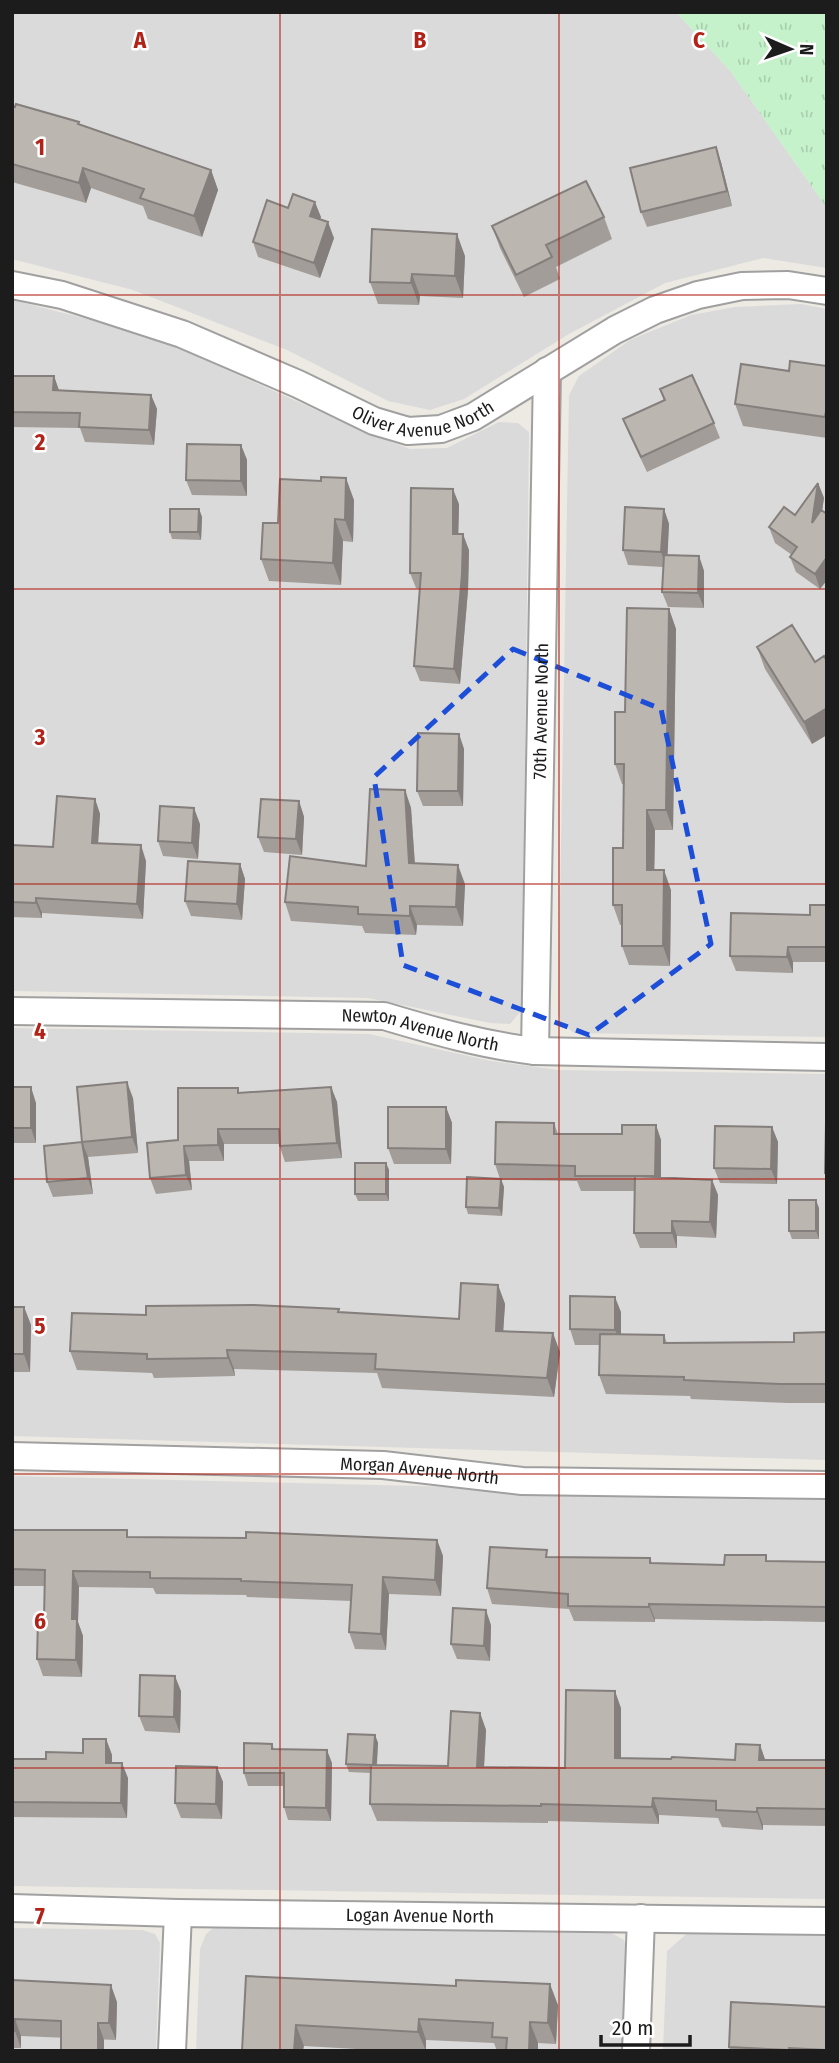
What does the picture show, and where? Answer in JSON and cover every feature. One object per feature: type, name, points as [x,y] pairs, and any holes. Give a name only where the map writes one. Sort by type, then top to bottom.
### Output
[{"type":"street","name":"Oliver Avenue North","points":[[12,285],[61,295],[182,334],[298,384],[374,421],[408,430],[441,429],[473,417],[625,325],[655,310],[698,295],[742,286],[788,285],[827,291]]},
{"type":"street","name":"70th Avenue North","points":[[535,1051],[547,370]]},
{"type":"street","name":"Newton Avenue North","points":[[12,1011],[384,1016],[503,1047],[535,1051],[827,1057]]},
{"type":"street","name":"Morgan Avenue North","points":[[12,1456],[383,1465],[522,1481],[827,1485]]},
{"type":"street","name":"Logan Avenue North","points":[[12,1908],[178,1913],[827,1921]]},
{"type":"street","points":[[172,2051],[178,1913]]},
{"type":"street","points":[[636,2051],[641,1918]]},
{"type":"highlighted area","points":[[513,649],[661,709],[711,944],[589,1035],[403,965],[374,777]]},
{"type":"shaded area","points":[[12,12],[676,12],[731,72],[827,208],[827,268],[763,258],[665,283],[569,334],[464,399],[430,410],[388,401],[287,350],[133,290],[12,259]]},
{"type":"shaded area","points":[[12,300],[147,334],[374,436],[410,449],[447,448],[499,422],[518,423],[529,432],[522,1010],[510,1024],[490,1023],[368,998],[12,991]]},
{"type":"shaded area","points":[[801,304],[827,309],[827,1037],[574,1033],[561,1023],[558,1014],[569,395],[579,376],[630,340],[691,315],[735,307]]},
{"type":"shaded area","points":[[12,1028],[369,1034],[491,1061],[558,1070],[827,1074],[827,1460],[12,1436]]},
{"type":"shaded area","points":[[12,1476],[827,1496],[827,1899],[12,1886]]},
{"type":"shaded area","points":[[222,1921],[610,1932],[624,1940],[627,1952],[623,2051],[196,2051],[200,1949],[206,1934]]},
{"type":"shaded area","points":[[12,1928],[142,1930],[155,1934],[160,1943],[156,2051],[12,2051]]},
{"type":"shaded area","points":[[690,1931],[827,1934],[827,2051],[663,2051],[667,1951]]},
{"type":"green space","points":[[676,12],[827,12],[827,208],[731,72]]},
{"type":"building","points":[[16,104],[79,122],[78,124],[211,170],[194,216],[140,198],[144,189],[83,168],[79,183],[12,164],[12,106],[15,107]]},
{"type":"building","points":[[716,147],[727,191],[641,212],[630,168]]},
{"type":"building","points":[[586,181],[604,217],[546,245],[552,257],[516,275],[492,226]]},
{"type":"building","points":[[293,194],[315,202],[310,216],[328,222],[314,263],[253,242],[267,200],[288,208]]},
{"type":"building","points":[[372,229],[457,234],[455,276],[412,274],[411,283],[370,282]]},
{"type":"building","points":[[790,361],[827,366],[825,417],[735,404],[741,364],[789,371]]},
{"type":"building","points":[[692,375],[714,423],[641,457],[623,419],[665,400],[660,389]]},
{"type":"building","points":[[12,376],[54,376],[53,390],[151,395],[149,430],[79,427],[80,413],[12,412]]},
{"type":"building","points":[[187,444],[241,445],[241,481],[186,480]]},
{"type":"building","points":[[321,477],[346,478],[345,520],[335,519],[333,563],[261,559],[263,523],[278,523],[280,479],[321,481]]},
{"type":"building","points":[[818,483],[812,523],[821,510],[827,514],[827,557],[815,574],[790,557],[797,547],[769,527],[784,507],[795,515]]},
{"type":"building","points":[[411,488],[453,489],[453,534],[463,534],[454,669],[414,666],[421,573],[410,573]]},
{"type":"building","points":[[625,507],[664,509],[661,552],[623,550]]},
{"type":"building","points":[[170,509],[199,509],[198,532],[170,532]]},
{"type":"building","points":[[664,555],[699,556],[698,593],[662,592]]},
{"type":"building","points":[[627,608],[669,609],[666,810],[647,810],[647,870],[664,870],[663,946],[622,946],[622,905],[613,905],[613,848],[623,848],[624,764],[615,764],[615,712],[625,712]]},
{"type":"building","points":[[792,625],[815,662],[824,656],[827,661],[827,708],[804,722],[757,647]]},
{"type":"building","points":[[418,733],[459,734],[458,791],[417,791]]},
{"type":"building","points":[[370,789],[405,790],[409,863],[458,865],[456,907],[410,906],[410,916],[358,914],[358,907],[285,902],[290,856],[366,866]]},
{"type":"building","points":[[57,796],[95,799],[92,843],[141,845],[137,904],[36,898],[36,903],[12,902],[12,845],[53,847]]},
{"type":"building","points":[[261,799],[299,801],[296,839],[258,837]]},
{"type":"building","points":[[160,806],[194,808],[192,843],[158,841]]},
{"type":"building","points":[[188,861],[240,864],[237,904],[185,901]]},
{"type":"building","points":[[810,905],[827,905],[827,947],[788,947],[787,957],[730,956],[731,913],[810,915]]},
{"type":"building","points":[[127,1082],[132,1137],[82,1142],[77,1087]]},
{"type":"building","points":[[12,1087],[31,1087],[31,1128],[12,1128]]},
{"type":"building","points":[[331,1087],[337,1143],[280,1146],[279,1129],[218,1129],[218,1145],[184,1146],[186,1175],[150,1178],[147,1143],[178,1140],[178,1088],[238,1088],[238,1093]]},
{"type":"building","points":[[388,1107],[446,1107],[446,1149],[388,1148]]},
{"type":"building","points":[[496,1122],[554,1123],[554,1134],[622,1134],[622,1125],[656,1125],[655,1176],[575,1176],[575,1166],[495,1164]]},
{"type":"building","points":[[826,1123],[827,1173],[825,1173]]},
{"type":"building","points":[[715,1126],[772,1127],[771,1169],[714,1168]]},
{"type":"building","points":[[82,1142],[88,1178],[47,1182],[44,1146]]},
{"type":"building","points":[[355,1163],[386,1163],[386,1194],[355,1194]]},
{"type":"building","points":[[635,1176],[712,1180],[710,1222],[672,1221],[672,1233],[634,1233]]},
{"type":"building","points":[[467,1177],[501,1179],[499,1208],[466,1207]]},
{"type":"building","points":[[789,1200],[816,1200],[816,1231],[789,1231]]},
{"type":"building","points":[[461,1283],[498,1285],[496,1331],[553,1333],[547,1378],[375,1369],[376,1354],[227,1350],[228,1358],[147,1359],[147,1354],[70,1351],[72,1313],[146,1315],[146,1306],[254,1305],[459,1319]]},
{"type":"building","points":[[570,1296],[615,1297],[615,1330],[570,1329]]},
{"type":"building","points":[[12,1307],[24,1307],[24,1354],[12,1354]]},
{"type":"building","points":[[827,1332],[827,1384],[599,1375],[600,1334],[664,1335],[664,1343],[794,1342],[794,1333]]},
{"type":"building","points":[[12,1530],[127,1530],[127,1537],[246,1538],[246,1532],[437,1540],[435,1580],[383,1577],[381,1634],[349,1632],[352,1585],[241,1579],[150,1578],[150,1572],[73,1571],[72,1619],[77,1619],[76,1660],[37,1659],[38,1619],[44,1619],[45,1570],[12,1569]]},
{"type":"building","points":[[490,1547],[547,1550],[546,1557],[650,1558],[650,1563],[724,1565],[725,1555],[766,1555],[766,1561],[827,1562],[827,1607],[649,1604],[649,1607],[568,1606],[568,1594],[487,1588]]},
{"type":"building","points":[[453,1608],[486,1610],[484,1646],[451,1644]]},
{"type":"building","points":[[140,1675],[175,1676],[174,1717],[139,1716]]},
{"type":"building","points":[[566,1690],[615,1691],[615,1758],[735,1760],[736,1744],[760,1745],[759,1760],[827,1760],[827,1809],[757,1808],[757,1812],[716,1810],[716,1801],[653,1798],[652,1807],[370,1804],[371,1765],[448,1766],[451,1711],[480,1713],[477,1767],[565,1768]]},
{"type":"building","points":[[348,1734],[375,1735],[373,1765],[346,1764]]},
{"type":"building","points":[[83,1739],[106,1739],[106,1763],[122,1763],[121,1803],[12,1802],[12,1759],[46,1759],[46,1752],[83,1753]]},
{"type":"building","points":[[244,1743],[272,1744],[272,1749],[327,1750],[326,1808],[284,1807],[284,1773],[244,1773]]},
{"type":"building","points":[[176,1766],[217,1767],[216,1804],[175,1803]]},
{"type":"building","points":[[246,1976],[456,1986],[456,1980],[550,1984],[548,2023],[530,2022],[529,2051],[506,2051],[507,2038],[492,2037],[493,2023],[419,2019],[418,2032],[296,2025],[294,2051],[242,2051]]},
{"type":"building","points":[[12,1980],[111,1985],[109,2023],[98,2023],[98,2051],[61,2051],[61,2021],[15,2019],[15,2031],[12,2031]]},
{"type":"building","points":[[731,2002],[827,2007],[827,2050],[729,2047]]}]
